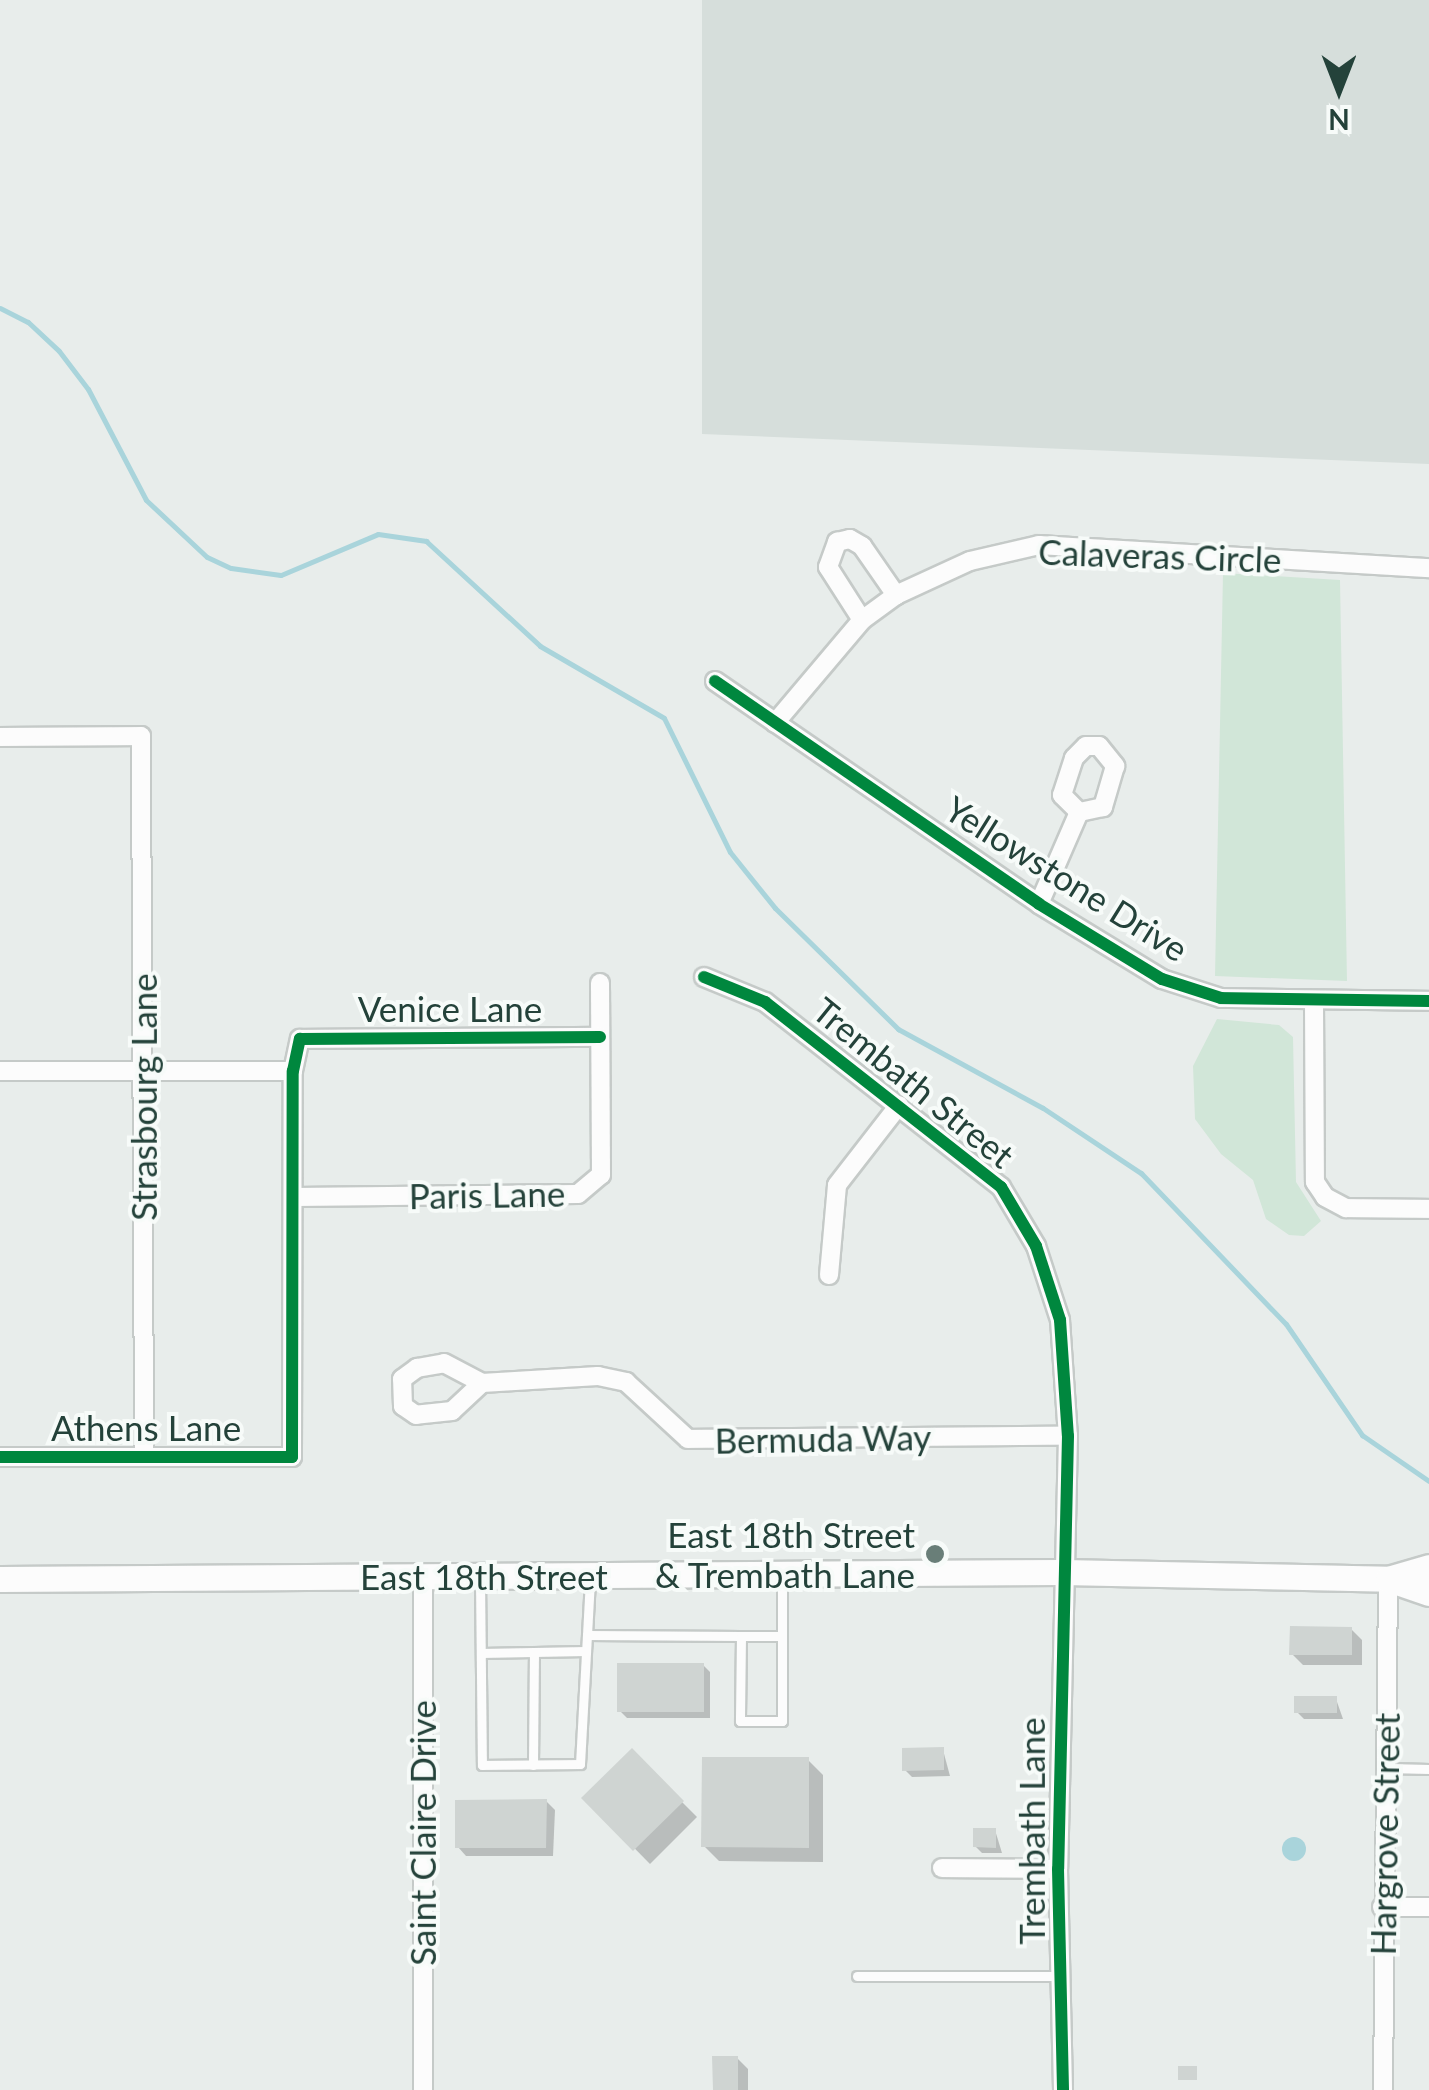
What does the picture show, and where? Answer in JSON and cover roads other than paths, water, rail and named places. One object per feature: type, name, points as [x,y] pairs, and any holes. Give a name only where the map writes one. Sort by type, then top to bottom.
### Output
[{"type":"main road","name":"East 18th Street","points":[[1388,1579],[1429,1566]]},
{"type":"main road","name":"East 18th Street","points":[[0,1580],[1063,1572],[1388,1579],[1429,1593]]},
{"type":"street","points":[[862,620],[828,567],[837,542],[862,546],[896,596]]},
{"type":"street","name":"Calaveras Circle","points":[[775,723],[862,620],[896,596],[970,562],[1038,545],[1429,568]]},
{"type":"street","name":"Yellowstone Drive","points":[[715,681],[1039,904],[1162,979],[1221,998],[1314,1003],[1429,1002]]},
{"type":"street","name":"Strasbourg Lane","points":[[0,737],[141,736],[144,1457]]},
{"type":"street","points":[[1039,904],[1079,812]]},
{"type":"street","name":"Trembath Street","points":[[704,977],[766,1002],[899,1105],[1001,1188],[1036,1246],[1060,1320],[1068,1436],[1063,1572]]},
{"type":"street","name":"Paris Lane","points":[[295,1197],[578,1194],[601,1176],[600,983]]},
{"type":"street","points":[[1314,1003],[1315,1182],[1325,1197],[1346,1208],[1429,1209]]},
{"type":"street","name":"Venice Lane","points":[[292,1071],[300,1039],[600,1037]]},
{"type":"street","points":[[0,1071],[292,1071],[295,1197]]},
{"type":"street","points":[[829,1275],[838,1186],[899,1105]]},
{"type":"street","name":"Athens Lane","points":[[0,1457],[292,1457],[295,1197]]},
{"type":"street","name":"Bermuda Way","points":[[482,1383],[598,1376],[626,1382],[688,1439],[1068,1436]]},
{"type":"street","name":"Trembath Lane","points":[[1063,1572],[1058,1869],[1063,2090]]},
{"type":"street","name":"Saint Claire Drive","points":[[423,1576],[423,2090]]},
{"type":"street","name":"Hargrove Street","points":[[1383,2090],[1388,1579]]},
{"type":"street","points":[[942,1868],[1058,1869]]},
{"type":"street","points":[[1382,1907],[1429,1908]]},
{"type":"lane","points":[[741,1636],[740,1721],[782,1721],[782,1574]]},
{"type":"lane","points":[[480,1576],[482,1765],[580,1764],[590,1575]]},
{"type":"lane","points":[[587,1635],[781,1636]]},
{"type":"lane","points":[[480,1653],[586,1651]]},
{"type":"lane","points":[[533,1764],[534,1652]]},
{"type":"lane","points":[[1384,1768],[1429,1770]]},
{"type":"lane","points":[[857,1976],[1060,1976]]},
{"type":"water","points":[[1294,1837],[1306,1849],[1294,1861],[1282,1849]]},
{"type":"waterway","points":[[0,308],[28,322],[59,351],[88,389],[146,500],[207,557],[231,568],[281,575],[378,534],[426,541],[540,646],[664,718],[730,852],[775,908],[898,1029],[1043,1108],[1141,1173],[1286,1324],[1362,1435],[1429,1481]]},
{"type":"place","name":"East 18th Street & Trembath Lane","points":[[935,1554]]}]
